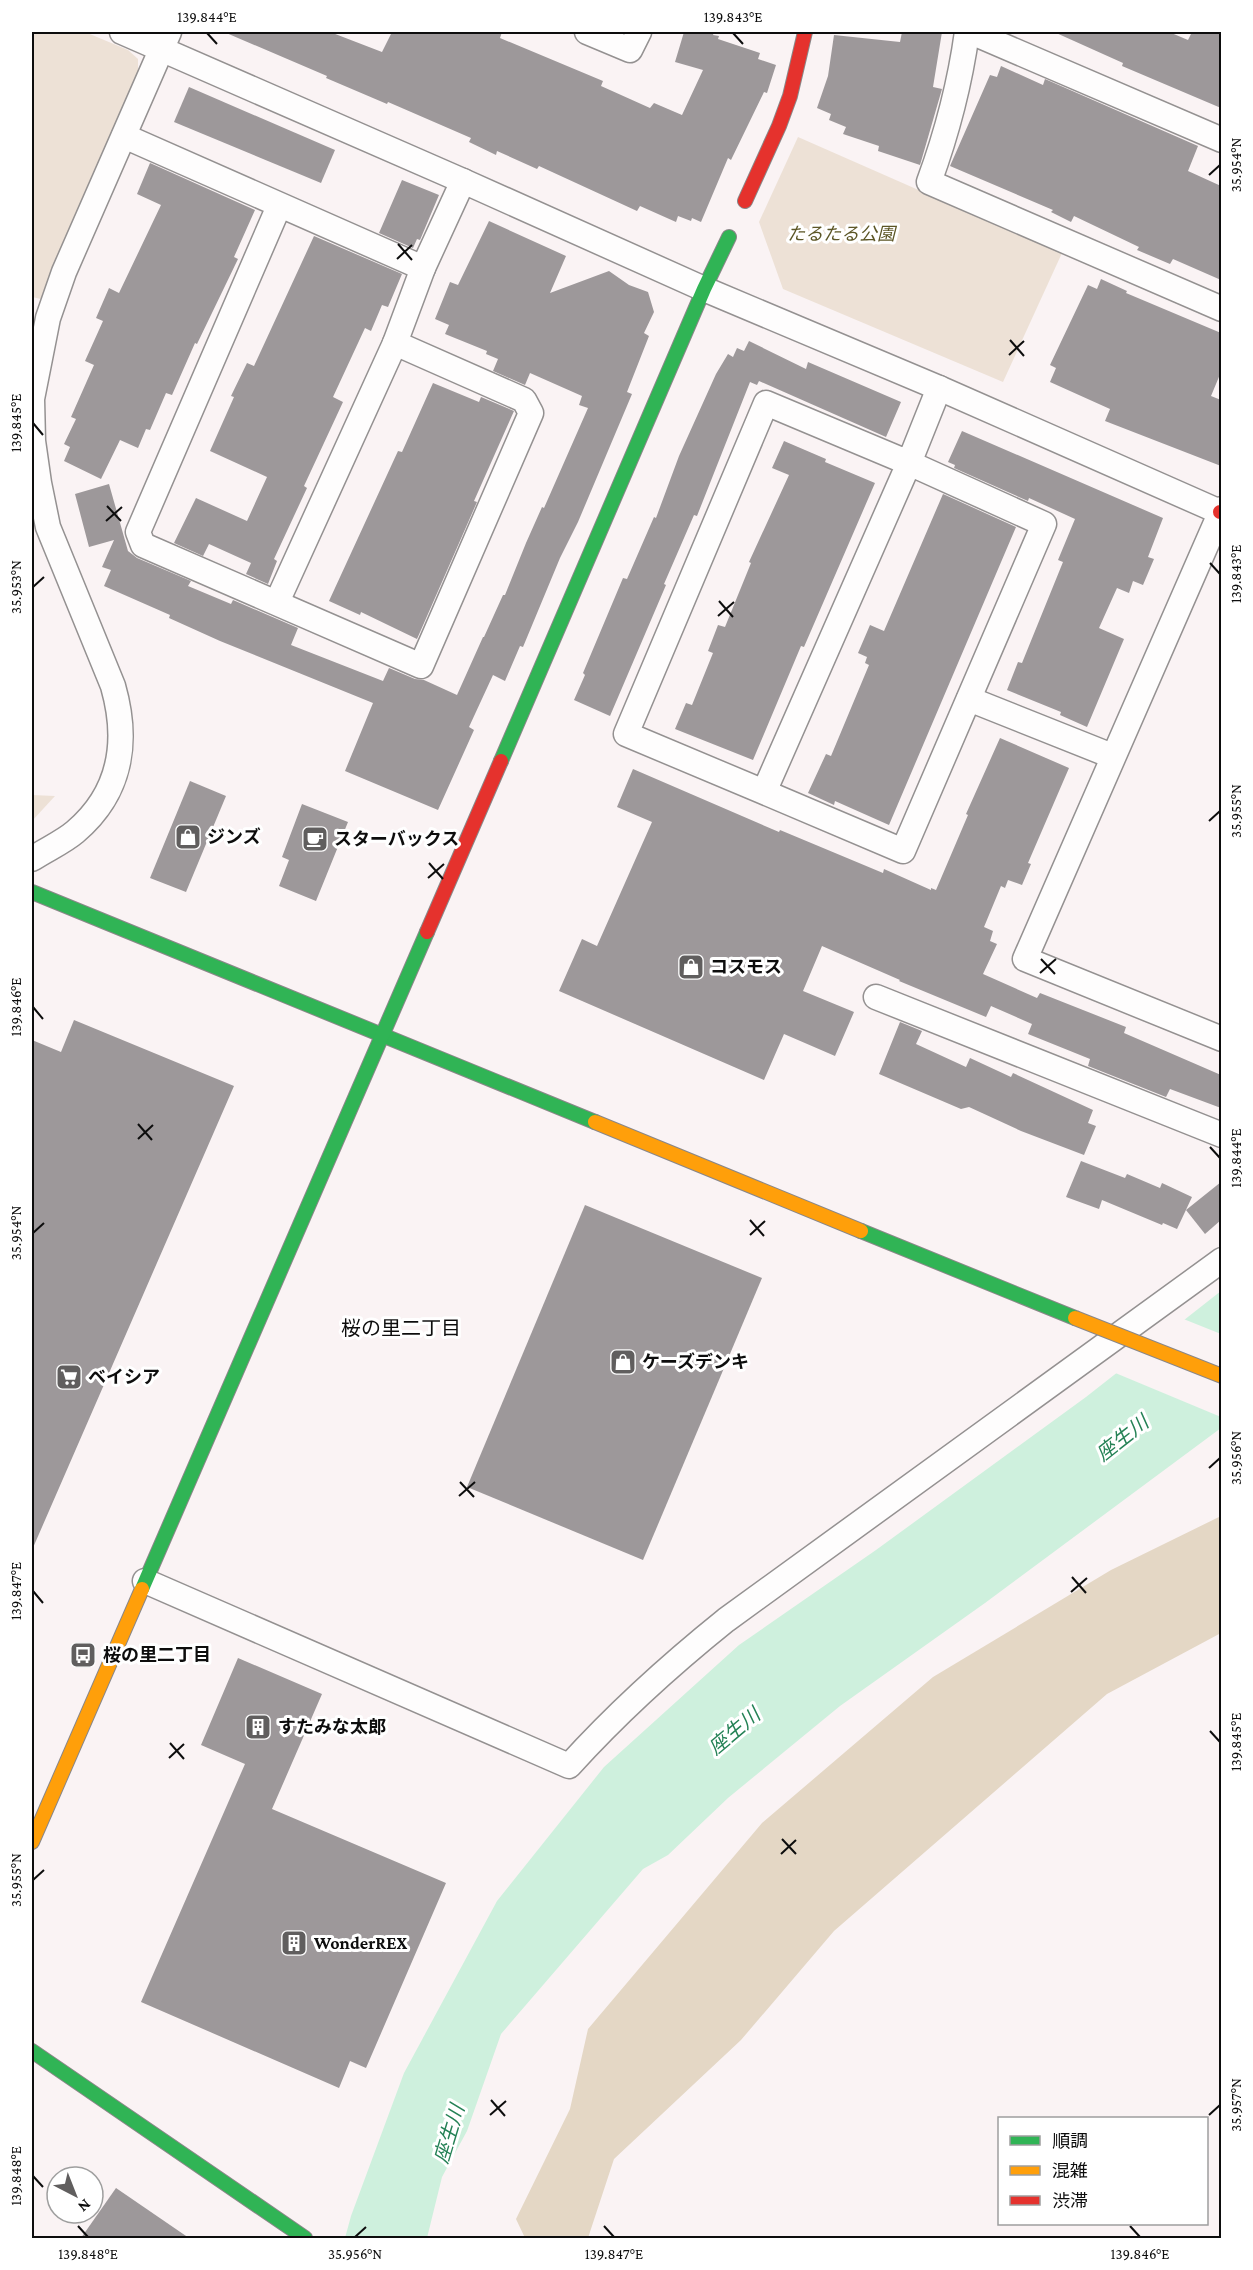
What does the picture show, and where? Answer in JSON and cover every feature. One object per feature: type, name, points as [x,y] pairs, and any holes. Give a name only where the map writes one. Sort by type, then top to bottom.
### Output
[{"type":"street","points":[[122,32],[165,40],[463,181],[704,290],[939,388],[1221,511],[1025,959],[1221,1039]]},
{"type":"street","points":[[587,32],[630,50],[639,32]]},
{"type":"street","points":[[32,1842],[704,290],[779,126],[790,96],[805,32]]},
{"type":"street","points":[[1221,140],[969,32],[952,112],[929,182],[1221,309]]},
{"type":"street","points":[[32,859],[74,833],[95,813],[118,764],[121,736],[120,711],[112,686],[48,527],[39,483],[33,441],[32,399],[40,316],[64,272],[165,40]]},
{"type":"street","points":[[124,136],[423,268]]},
{"type":"street","points":[[277,602],[395,343],[423,268],[463,181]]},
{"type":"street","points":[[279,206],[138,532],[143,545],[422,666],[531,413],[524,400],[395,343]]},
{"type":"street","points":[[764,792],[909,463],[939,388]]},
{"type":"street","points":[[766,403],[909,463],[1044,524],[903,851],[626,734],[766,403]]},
{"type":"street","points":[[969,699],[1112,756]]},
{"type":"street","points":[[33,893],[1221,1376]]},
{"type":"street","points":[[876,997],[1221,1135]]},
{"type":"street","points":[[145,1581],[569,1766],[639,1695],[680,1657],[726,1620],[1221,1260]]},
{"type":"street","points":[[32,2051],[305,2238]]},
{"type":"green space","points":[[32,32],[85,32],[128,50],[138,59],[138,74],[41,299],[32,297]]},
{"type":"green space","name":"たるたる公園","points":[[798,137],[1062,253],[1003,382],[783,289],[759,222]]},
{"type":"green space","points":[[32,795],[55,796],[32,821]]},
{"type":"shaded area","points":[[1221,1516],[1221,1633],[1107,1694],[834,1931],[741,2040],[614,2159],[588,2238],[525,2238],[516,2219],[570,2109],[588,2029],[762,1823],[933,1677],[1111,1570]]},
{"type":"water","name":"座生川","points":[[1221,1291],[1221,1428],[985,1603],[840,1706],[728,1798],[668,1855],[643,1869],[501,2034],[467,2131],[442,2177],[427,2238],[345,2238],[404,2073],[497,1901],[604,1767],[739,1645],[876,1550],[1086,1397]]},
{"type":"pier","points":[[1181,1318],[1221,1334],[1221,1417],[1113,1372]]},
{"type":"building","points":[[224,32],[330,32],[382,52],[392,32],[502,32],[500,38],[603,81],[601,86],[650,108],[654,103],[682,115],[703,70],[675,62],[684,32],[714,32],[713,35],[719,36],[718,39],[760,53],[758,59],[776,65],[767,93],[764,92],[731,160],[728,158],[701,222],[678,216],[676,222],[640,206],[637,211],[539,166],[537,169],[497,151],[496,155],[469,142],[471,138],[326,78],[327,76]]},
{"type":"building","points":[[902,32],[942,32],[933,87],[942,89],[920,165],[878,151],[879,146],[843,134],[846,127],[829,120],[831,114],[817,108],[828,76],[834,35],[900,42]]},
{"type":"building","points":[[1054,32],[1169,32],[1188,40],[1192,32],[1221,32],[1221,108],[1122,66],[1123,63]]},
{"type":"building","points":[[1001,66],[1043,85],[1045,79],[1198,146],[1188,171],[1221,186],[1221,280],[1173,259],[1170,264],[1137,250],[1139,247],[1074,216],[1071,222],[1051,212],[1053,210],[950,166],[990,75],[997,77]]},
{"type":"building","points":[[189,87],[335,150],[321,183],[174,122]]},
{"type":"building","points":[[150,163],[255,210],[234,257],[238,259],[197,344],[195,343],[172,395],[166,393],[150,430],[146,429],[138,448],[120,440],[101,479],[64,461],[70,447],[64,444],[76,419],[71,417],[94,365],[85,361],[103,321],[96,318],[109,288],[119,293],[161,205],[137,194]]},
{"type":"building","points":[[402,180],[439,195],[420,240],[417,239],[413,248],[379,233]]},
{"type":"building","points":[[489,221],[566,256],[550,293],[609,271],[629,285],[648,292],[654,312],[644,333],[649,336],[627,392],[632,394],[578,522],[560,558],[523,647],[520,646],[505,681],[493,675],[469,727],[474,730],[438,810],[345,771],[373,703],[220,641],[169,618],[170,615],[104,586],[111,570],[102,567],[114,540],[89,547],[75,494],[109,484],[128,551],[137,558],[191,581],[188,586],[231,604],[233,600],[298,628],[291,645],[383,681],[389,668],[457,695],[503,595],[505,595],[526,543],[588,408],[579,405],[582,396],[530,373],[525,385],[493,371],[498,359],[486,354],[487,351],[445,334],[449,325],[435,319],[450,282],[458,285]]},
{"type":"building","points":[[314,236],[402,274],[388,307],[382,305],[371,331],[365,328],[333,397],[343,402],[304,486],[307,488],[274,559],[277,561],[268,584],[246,574],[251,563],[209,544],[203,556],[174,543],[196,498],[247,521],[267,477],[210,451],[234,397],[231,396],[247,363],[254,366]]},
{"type":"building","points":[[1101,279],[1127,291],[1126,293],[1221,333],[1221,372],[1211,396],[1221,400],[1221,466],[1105,421],[1110,409],[1050,382],[1056,368],[1050,365],[1088,285],[1097,289]]},
{"type":"building","points":[[749,341],[806,369],[808,362],[901,402],[886,437],[759,381],[757,385],[750,382],[697,516],[694,515],[610,716],[574,700],[585,675],[583,673],[623,578],[627,579],[654,517],[656,518],[679,456],[716,374],[728,354],[733,357],[737,348],[744,351]]},
{"type":"building","points":[[433,383],[479,402],[481,397],[514,411],[417,639],[361,612],[360,615],[329,601],[398,451],[402,452]]},
{"type":"building","points":[[962,431],[1163,518],[1148,557],[1154,559],[1143,585],[1133,581],[1129,593],[1117,588],[1099,628],[1124,639],[1087,727],[1060,715],[1061,712],[1007,690],[1018,662],[1022,663],[1063,562],[1058,560],[1075,519],[954,468],[955,465],[948,462]]},
{"type":"building","points":[[784,441],[826,459],[825,462],[875,483],[804,647],[801,646],[753,760],[675,729],[686,703],[692,705],[713,653],[708,651],[718,625],[725,627],[751,563],[749,562],[789,475],[772,468]]},
{"type":"building","points":[[943,494],[1016,527],[889,825],[835,801],[834,805],[808,793],[826,754],[831,756],[869,665],[865,663],[867,657],[858,653],[870,625],[884,631]]},
{"type":"building","points":[[1000,738],[1069,768],[1028,863],[1031,864],[1022,885],[1008,880],[1005,888],[1001,886],[984,927],[993,931],[990,941],[997,944],[983,974],[1037,998],[1040,993],[1126,1027],[1124,1033],[1221,1075],[1221,1108],[1170,1089],[1166,1097],[1088,1066],[1090,1059],[1028,1034],[1032,1024],[991,1006],[986,1017],[822,946],[803,991],[854,1012],[835,1056],[784,1034],[764,1080],[559,991],[582,939],[597,946],[652,822],[617,807],[633,769],[779,832],[780,830],[883,873],[884,869],[931,890],[931,888],[936,890],[968,815],[966,814]]},
{"type":"building","name":"ジンズ","points":[[190,781],[226,796],[186,892],[150,878]]},
{"type":"building","name":"スターバックス","points":[[302,804],[348,822],[316,901],[279,886],[289,860],[282,857]]},
{"type":"building","name":"ベイシア","points":[[74,1020],[234,1086],[32,1550],[32,1040],[61,1052]]},
{"type":"building","points":[[900,1022],[922,1031],[916,1044],[966,1067],[970,1058],[1011,1077],[1013,1073],[1093,1110],[1088,1123],[1096,1126],[1084,1155],[1021,1131],[969,1107],[961,1109],[879,1074]]},
{"type":"building","points":[[1081,1161],[1125,1178],[1127,1174],[1160,1188],[1162,1183],[1192,1197],[1177,1229],[1102,1200],[1099,1209],[1066,1197]]},
{"type":"building","points":[[1221,1182],[1221,1220],[1205,1234],[1186,1210]]},
{"type":"building","name":"ケーズデンキ","points":[[585,1205],[762,1278],[643,1560],[467,1487]]},
{"type":"building","name":"WonderREX","points":[[238,1658],[322,1694],[272,1809],[446,1883],[366,2068],[350,2061],[339,2088],[141,2002],[245,1764],[201,1745]]},
{"type":"building","points":[[116,2188],[189,2238],[81,2238],[90,2225],[105,2225],[105,2204]]},
{"type":"traffic: fast","points":[[501,761],[704,289],[729,237]]},
{"type":"traffic: fast","points":[[32,892],[595,1122]]},
{"type":"traffic: fast","points":[[142,1589],[427,932]]},
{"type":"traffic: fast","points":[[861,1231],[1075,1318]]},
{"type":"traffic: fast","points":[[32,2051],[305,2238]]},
{"type":"traffic: slow","points":[[595,1122],[861,1231]]},
{"type":"traffic: slow","points":[[1075,1318],[1222,1376]]},
{"type":"traffic: slow","points":[[32,1842],[142,1589]]},
{"type":"traffic: jam","points":[[745,201],[790,96],[805,32]]},
{"type":"traffic: jam","points":[[427,932],[501,761]]},
{"type":"place","name":"ジンズ","points":[[188,837]]},
{"type":"place","name":"スターバックス","points":[[315,839]]},
{"type":"place","name":"コスモス","points":[[691,967]]},
{"type":"place","name":"ケーズデンキ","points":[[623,1362]]},
{"type":"place","name":"ベイシア","points":[[69,1377]]},
{"type":"place","name":"桜の里二丁目","points":[[83,1655]]},
{"type":"place","name":"すたみな太郎","points":[[258,1727]]},
{"type":"place","name":"WonderREX","points":[[294,1943]]},
{"type":"district","name":"桜の里二丁目","points":[[401,1328]]}]
